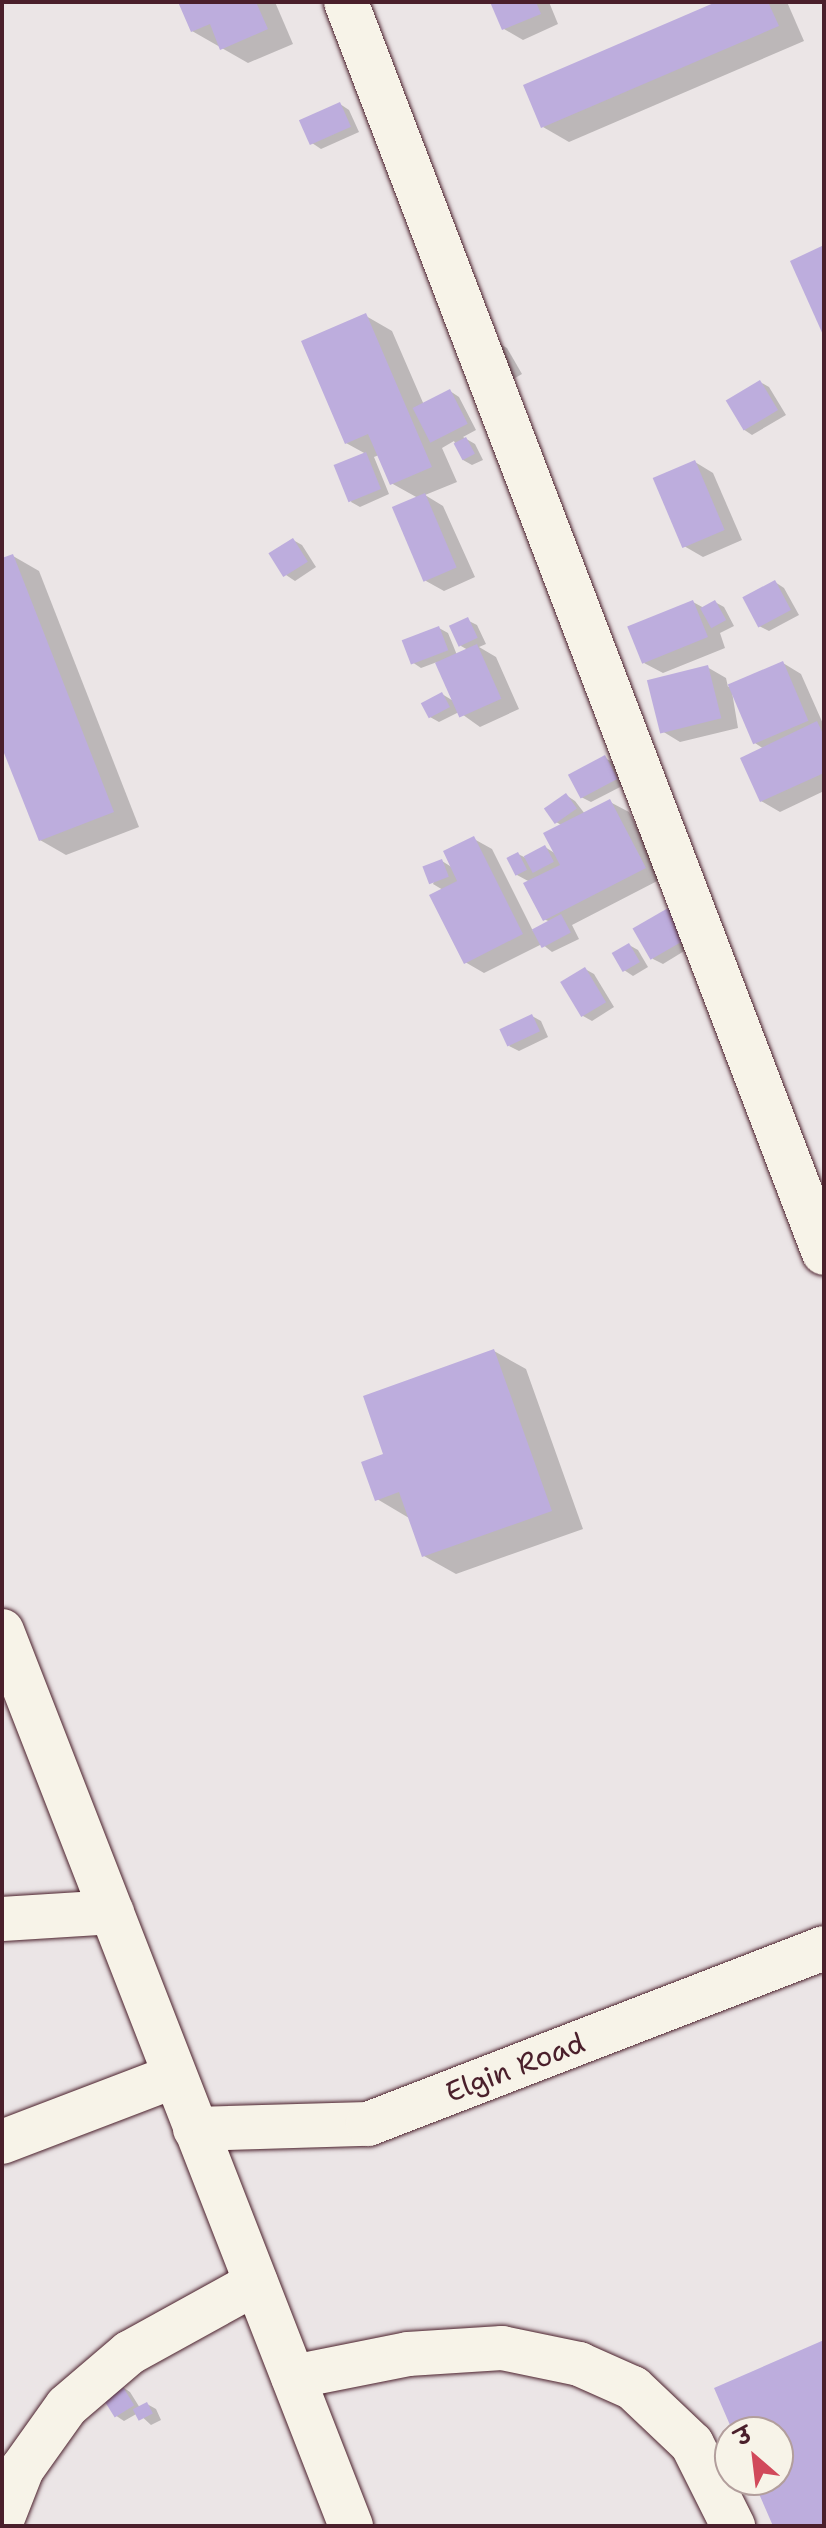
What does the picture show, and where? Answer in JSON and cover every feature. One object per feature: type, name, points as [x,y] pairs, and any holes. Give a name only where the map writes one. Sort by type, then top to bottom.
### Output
[{"type":"street","points":[[346,2],[824,1253]]},
{"type":"street","points":[[2,1631],[351,2526]]},
{"type":"street","points":[[2,1919],[112,1912]]},
{"type":"street","name":"Elgin Road","points":[[195,2129],[368,2124],[824,1948]]},
{"type":"street","points":[[2,2142],[175,2076]]},
{"type":"street","points":[[2,2520],[22,2469],[67,2406],[129,2353],[256,2283]]},
{"type":"street","points":[[293,2377],[408,2354],[502,2348],[579,2364],[633,2388],[692,2444],[733,2526]]},
{"type":"building","points":[[178,2],[256,2],[268,29],[220,50],[210,24],[191,32]]},
{"type":"building","points":[[490,2],[536,2],[541,14],[502,30]]},
{"type":"building","points":[[716,2],[768,2],[779,26],[541,128],[523,85]]},
{"type":"building","points":[[340,102],[351,127],[310,145],[299,120]]},
{"type":"building","points":[[824,245],[824,337],[790,261]]},
{"type":"building","points":[[366,313],[432,467],[390,485],[368,434],[345,444],[301,341]]},
{"type":"building","points":[[760,380],[778,410],[744,431],[726,401]]},
{"type":"building","points":[[450,389],[468,424],[430,443],[413,408]]},
{"type":"building","points":[[466,437],[475,454],[463,460],[454,444]]},
{"type":"building","points":[[366,452],[381,489],[349,502],[334,465]]},
{"type":"building","points":[[695,460],[725,530],[682,548],[653,478]]},
{"type":"building","points":[[425,493],[457,568],[424,582],[392,507]]},
{"type":"building","points":[[293,538],[308,562],[283,577],[268,553]]},
{"type":"building","points":[[13,554],[114,812],[39,841],[2,748],[2,558]]},
{"type":"building","points":[[775,580],[791,610],[758,627],[742,597]]},
{"type":"building","points":[[693,600],[708,637],[642,664],[627,627]]},
{"type":"building","points":[[715,600],[726,620],[711,628],[700,608]]},
{"type":"building","points":[[468,617],[478,638],[459,647],[449,626]]},
{"type":"building","points":[[439,626],[448,650],[411,665],[402,640]]},
{"type":"building","points":[[477,644],[501,699],[459,718],[435,663]]},
{"type":"building","points":[[783,661],[808,721],[753,744],[728,684]]},
{"type":"building","points":[[708,665],[721,718],[660,734],[647,680]]},
{"type":"building","points":[[442,692],[450,707],[429,718],[421,703]]},
{"type":"building","points":[[817,721],[824,736],[824,773],[760,802],[740,758]]},
{"type":"building","points":[[605,755],[618,779],[581,799],[568,775]]},
{"type":"building","points":[[566,793],[577,809],[555,824],[544,808]]},
{"type":"building","points":[[610,799],[646,868],[543,921],[523,883],[560,865],[543,833]]},
{"type":"building","points":[[474,836],[523,934],[464,964],[429,895],[457,881],[443,851]]},
{"type":"building","points":[[545,845],[554,862],[533,873],[524,856]]},
{"type":"building","points":[[518,852],[527,870],[515,876],[506,858]]},
{"type":"building","points":[[442,859],[449,877],[429,884],[422,867]]},
{"type":"building","points":[[668,908],[686,939],[650,960],[632,928]]},
{"type":"building","points":[[561,914],[571,933],[542,948],[532,929]]},
{"type":"building","points":[[629,943],[640,962],[623,972],[612,953]]},
{"type":"building","points":[[585,967],[606,1002],[581,1017],[560,982]]},
{"type":"building","points":[[532,1014],[540,1031],[507,1046],[499,1029]]},
{"type":"building","points":[[494,1349],[552,1511],[422,1557],[399,1492],[375,1501],[361,1462],[383,1454],[363,1396]]},
{"type":"building","points":[[824,2340],[824,2526],[773,2526],[760,2496],[794,2496],[794,2416],[726,2416],[714,2388]]},
{"type":"building","points":[[121,2384],[134,2405],[115,2417],[101,2396]]},
{"type":"building","points":[[147,2402],[153,2414],[139,2421],[133,2409]]}]
